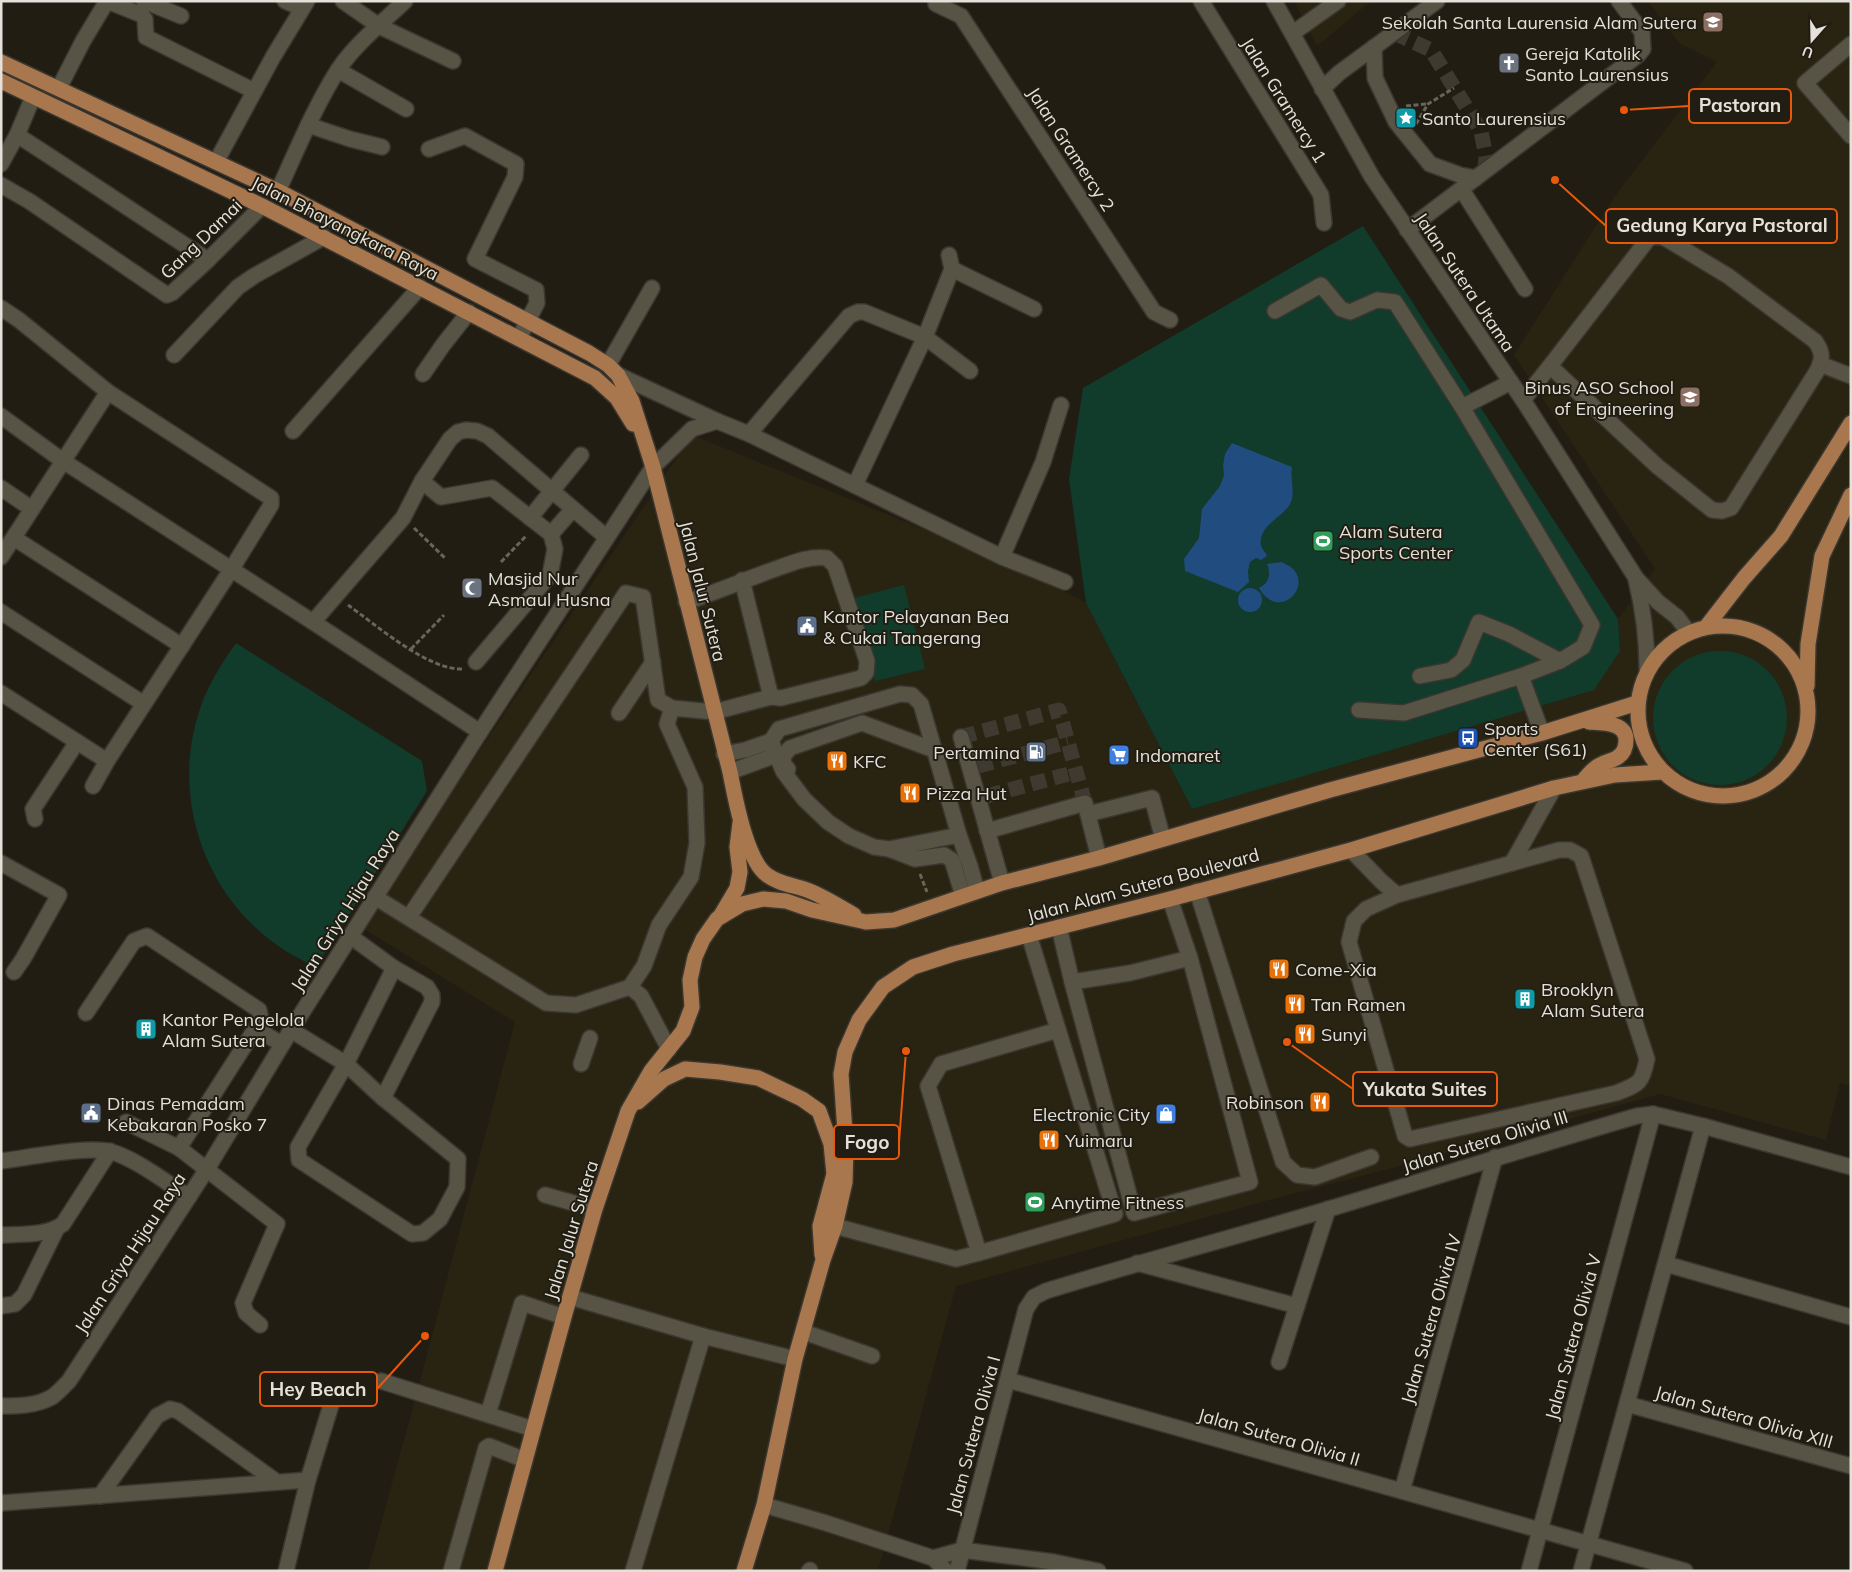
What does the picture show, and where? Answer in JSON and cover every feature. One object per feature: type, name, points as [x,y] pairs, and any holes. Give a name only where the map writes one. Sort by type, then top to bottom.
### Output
[{"type":"main road","name":"Jalan Bhayangkara Raya","points":[[1,62],[278,191],[589,353],[613,370]]},
{"type":"main road","points":[[33,97],[40,80]]},
{"type":"main road","name":"Jalan Bhayangkara Raya","points":[[1,81],[262,206],[595,378],[617,398],[644,442]]},
{"type":"main road","points":[[50,104],[59,88]]},
{"type":"main road","points":[[262,206],[278,191]]},
{"type":"main road","name":"Jalan Jalur Sutera","points":[[613,370],[632,402],[653,467],[730,772],[740,822],[758,866],[766,874],[779,882],[806,890],[831,901],[866,922]]},
{"type":"main road","points":[[1706,628],[1744,578],[1781,536],[1851,423]]},
{"type":"main road","points":[[1806,692],[1797,668],[1780,648],[1758,633],[1732,626],[1706,628],[1689,633],[1665,648],[1648,670],[1641,686],[1637,704],[1642,740],[1662,772],[1688,790],[1718,797],[1750,793],[1777,778],[1798,754],[1808,724],[1806,692],[1808,644],[1822,556],[1849,504]]},
{"type":"main road","points":[[866,922],[894,920],[1002,883],[1163,840],[1330,790],[1580,722],[1637,704]]},
{"type":"main road","points":[[1580,722],[1607,723],[1617,726],[1623,730],[1626,736],[1624,752],[1595,768],[1583,781]]},
{"type":"main road","name":"Jalan Alam Sutera Boulevard","points":[[835,1226],[845,1182],[846,1165],[841,1074],[845,1052],[859,1020],[883,987],[913,967],[953,954],[1170,899],[1351,850],[1554,788],[1615,775],[1662,772]]},
{"type":"main road","name":"Jalan Jalur Sutera","points":[[495,1571],[564,1317],[628,1111],[651,1070],[683,1031],[692,1007],[690,980],[695,957],[703,939],[737,888],[740,872],[737,847],[740,822]]},
{"type":"main road","name":"Jalan Jalur Sutera","points":[[717,919],[742,904],[763,899],[786,901],[812,910],[866,922]]},
{"type":"main road","points":[[628,1111],[664,1078],[685,1068],[758,1078],[802,1099],[819,1111],[831,1144],[834,1174],[820,1226],[823,1260]]},
{"type":"main road","points":[[744,1571],[764,1505],[796,1358],[823,1260],[835,1226]]},
{"type":"street","points":[[59,88],[83,41],[107,1],[142,15],[145,19],[146,36],[148,38],[254,91]]},
{"type":"street","points":[[144,1],[181,16]]},
{"type":"street","points":[[216,162],[254,91],[304,5],[285,1]]},
{"type":"street","points":[[344,1],[379,26],[453,61]]},
{"type":"street","points":[[278,191],[308,125],[338,70],[356,49],[405,1]]},
{"type":"street","name":"Jalan Gramercy 1","points":[[1201,1],[1321,195],[1324,223]]},
{"type":"street","name":"Jalan Sutera Utama","points":[[1274,1],[1294,33],[1322,89],[1372,177],[1523,400],[1636,578],[1658,602],[1676,617],[1689,633]]},
{"type":"street","points":[[1294,33],[1338,1]]},
{"type":"street","points":[[1322,89],[1339,73],[1438,1]]},
{"type":"street","points":[[1408,230],[1638,55],[1643,49],[1642,32],[1619,1]]},
{"type":"street","name":"Jalan Gramercy 2","points":[[936,2],[961,16],[1154,312],[1170,320]]},
{"type":"street","points":[[1851,44],[1805,84],[1851,136]]},
{"type":"street","points":[[1374,48],[1375,78],[1396,122],[1430,164],[1460,175],[1476,178]]},
{"type":"street","points":[[338,70],[406,109]]},
{"type":"street","points":[[1,164],[17,135],[33,97]]},
{"type":"street","points":[[308,125],[350,140],[382,147]]},
{"type":"street","points":[[17,135],[208,260]]},
{"type":"street","points":[[430,149],[465,136],[516,164],[515,177],[475,259],[536,290],[537,303],[519,338]]},
{"type":"street","name":"Gang Damai","points":[[1,185],[29,201],[164,294],[170,295],[262,206]]},
{"type":"street","points":[[1462,190],[1525,289]]},
{"type":"street","points":[[1523,400],[1649,238],[1658,236],[1665,238],[1728,276],[1815,341],[1821,349],[1822,357],[1820,364],[1731,508],[1722,511],[1712,510],[1657,466],[1550,366]]},
{"type":"street","points":[[174,355],[238,287],[324,237]]},
{"type":"street","points":[[856,485],[925,337],[951,262],[1034,309]]},
{"type":"street","points":[[1274,311],[1321,285],[1341,309],[1350,312],[1377,300],[1395,302],[1462,407],[1592,625],[1583,647],[1560,661],[1521,676],[1404,713],[1359,710]]},
{"type":"street","points":[[293,431],[420,288]]},
{"type":"street","points":[[652,288],[613,370],[717,421],[749,434],[856,485],[1002,557],[1065,582]]},
{"type":"street","points":[[1,308],[19,320],[108,392],[271,498],[270,505],[231,570],[107,761],[93,786]]},
{"type":"street","points":[[423,374],[443,345],[470,312]]},
{"type":"street","points":[[749,434],[853,313],[864,312],[925,337],[970,370]]},
{"type":"street","points":[[1820,364],[1851,376]]},
{"type":"street","points":[[1462,407],[1511,382]]},
{"type":"street","points":[[1,558],[108,392]]},
{"type":"street","points":[[1002,557],[1043,462],[1061,405]]},
{"type":"street","points":[[1,416],[63,461],[480,732]]},
{"type":"street","name":"Jalan Griya Hijau Raya","points":[[1,1406],[22,1406],[38,1402],[52,1396],[69,1380],[208,1169],[282,1044],[350,936],[480,732],[653,467],[692,429],[717,421]]},
{"type":"street","points":[[313,622],[403,518],[422,481],[450,439],[458,432],[466,430],[477,431],[488,436],[606,537]]},
{"type":"street","points":[[533,521],[552,491],[581,455]]},
{"type":"street","points":[[422,481],[441,497],[492,488],[550,534],[555,549],[550,575],[476,662]]},
{"type":"street","points":[[1,488],[32,509]]},
{"type":"street","points":[[550,534],[573,509]]},
{"type":"street","points":[[14,538],[182,646]]},
{"type":"street","points":[[409,917],[626,593],[643,597],[658,700],[672,708],[714,712],[771,697],[782,698],[861,678],[868,670],[867,661],[835,566],[827,558],[813,556],[742,580],[708,595],[686,602]]},
{"type":"street","name":"Jalan Sutera Utama","points":[[1636,578],[1644,610],[1648,670]]},
{"type":"street","points":[[742,580],[771,697]]},
{"type":"street","points":[[1,612],[144,704]]},
{"type":"street","points":[[1420,676],[1451,670],[1463,660],[1479,622],[1509,634],[1560,661]]},
{"type":"street","points":[[619,713],[652,662]]},
{"type":"street","points":[[1521,676],[1542,732]]},
{"type":"street","points":[[1,693],[107,761]]},
{"type":"street","points":[[900,694],[912,695],[920,704],[970,866],[970,894],[952,860],[944,855],[915,859],[890,849],[874,847],[849,836],[828,822],[804,799],[783,771],[774,748],[780,729],[900,694]]},
{"type":"street","points":[[375,897],[546,1002],[576,1005],[630,987],[644,966],[659,925],[691,877],[697,843],[695,787],[667,724],[672,708]]},
{"type":"street","points":[[804,799],[806,792],[784,765],[783,756],[790,748],[862,723],[934,750]]},
{"type":"street","points":[[961,737],[974,768],[983,797],[987,831],[1002,883]]},
{"type":"street","points":[[35,819],[33,809],[77,742]]},
{"type":"street","points":[[724,754],[774,748]]},
{"type":"street","points":[[730,772],[774,748]]},
{"type":"street","points":[[1512,863],[1554,788]]},
{"type":"street","points":[[1088,814],[1152,798],[1163,840]]},
{"type":"street","points":[[987,831],[1085,804],[1099,858]]},
{"type":"street","points":[[890,849],[959,835]]},
{"type":"street","points":[[1351,850],[1397,895]]},
{"type":"street","points":[[1558,850],[1570,850],[1581,856],[1646,1059],[1644,1077],[1633,1087],[1616,1093],[1410,1139],[1405,1136],[1349,942],[1354,921],[1366,909],[1397,895],[1558,850]]},
{"type":"street","points":[[1,863],[59,895],[14,972]]},
{"type":"street","points":[[1197,891],[1283,1162],[1297,1175],[1315,1177],[1370,1157]]},
{"type":"street","points":[[1059,927],[1134,1213],[1250,1182],[1190,958],[1170,899]]},
{"type":"street","points":[[835,1226],[956,1260],[1115,1214],[1029,935]]},
{"type":"street","points":[[86,1013],[134,941],[147,936],[259,1010],[261,1020],[256,1029],[179,1148]]},
{"type":"street","points":[[350,936],[394,968],[427,987],[432,995],[432,1002],[384,1098]]},
{"type":"street","points":[[1072,982],[1130,972],[1190,958]]},
{"type":"street","points":[[291,1030],[346,1064],[458,1159],[457,1187],[440,1219],[423,1233],[412,1234],[299,1160],[298,1147],[346,1064],[394,968]]},
{"type":"street","points":[[630,987],[641,996],[669,1049]]},
{"type":"street","points":[[256,1029],[282,1044]]},
{"type":"street","points":[[979,1253],[928,1086],[941,1064],[1058,1030]]},
{"type":"street","points":[[581,1064],[590,1038]]},
{"type":"street","points":[[1653,1114],[1851,1167]]},
{"type":"street","name":"Jalan Sutera Olivia III","points":[[1026,1309],[1034,1297],[1046,1291],[1328,1209],[1495,1157],[1637,1116],[1653,1114]]},
{"type":"street","name":"Jalan Sutera Olivia V","points":[[1528,1571],[1653,1114]]},
{"type":"street","points":[[126,1122],[179,1148],[277,1224],[243,1303],[246,1313],[260,1325]]},
{"type":"street","points":[[1582,1571],[1703,1126]]},
{"type":"street","points":[[1,1161],[84,1151],[110,1151],[124,1156],[189,1197]]},
{"type":"street","points":[[1,1235],[45,1231],[57,1228],[63,1224],[110,1151]]},
{"type":"street","name":"Jalan Sutera Olivia IV","points":[[1402,1491],[1495,1157]]},
{"type":"street","points":[[544,1195],[596,1209]]},
{"type":"street","points":[[1279,1362],[1328,1209]]},
{"type":"street","points":[[1,1306],[15,1304],[20,1300],[57,1228]]},
{"type":"street","points":[[1137,1263],[1297,1306]]},
{"type":"street","points":[[1666,1264],[1851,1317]]},
{"type":"street","points":[[570,1297],[703,1336],[796,1358]]},
{"type":"street","points":[[488,1414],[522,1303],[564,1317]]},
{"type":"street","name":"Jalan Sutera Olivia I","points":[[957,1571],[1026,1309]]},
{"type":"street","points":[[805,1329],[873,1352]]},
{"type":"street","points":[[633,1571],[703,1336]]},
{"type":"street","name":"Jalan Sutera Olivia II","points":[[1008,1380],[1685,1571]]},
{"type":"street","points":[[381,1381],[533,1429]]},
{"type":"street","points":[[286,1571],[308,1480],[332,1402]]},
{"type":"street","name":"Jalan Sutera Olivia XIII","points":[[1627,1404],[1851,1466]]},
{"type":"street","points":[[100,1496],[157,1416],[170,1409],[178,1411],[278,1482]]},
{"type":"street","points":[[451,1571],[486,1448],[489,1446],[525,1460]]},
{"type":"street","points":[[1,1504],[308,1480]]},
{"type":"street","points":[[764,1505],[933,1558],[946,1571]]},
{"type":"street","points":[[933,1558],[962,1550],[1054,1562],[1098,1571]]},
{"type":"path","points":[[1409,138],[1428,104],[1454,88]]},
{"type":"path","points":[[403,518],[446,559]]},
{"type":"path","points":[[502,562],[533,521]]},
{"type":"path","points":[[335,596],[411,649],[437,664],[454,669],[466,669],[476,662]]},
{"type":"path","points":[[411,649],[444,615]]},
{"type":"path","points":[[915,859],[932,907]]},
{"type":"shaded area","name":"Sekolah Santa Laurensia Alam Sutera","points":[[1294,1],[1371,1],[1317,46]]},
{"type":"shaded area","points":[[1648,1],[1851,1],[1851,1086],[1840,1083],[1826,1140],[1660,1094],[956,1286],[878,1571],[368,1571],[515,1022],[361,927],[692,435],[1019,568],[1086,603],[1192,809],[1620,651],[1618,619],[1655,569],[1514,355],[1615,196],[1717,62],[1679,43]]},
{"type":"green space","name":"Alam Sutera Sports Center","points":[[1363,226],[1618,619],[1620,651],[1594,690],[1192,809],[1086,603],[1069,479],[1083,388]]},
{"type":"green space","points":[[904,585],[925,669],[875,681],[854,598]]},
{"type":"green space","points":[[236,643],[422,761],[427,791],[316,967],[292,955],[270,940],[235,906],[218,881],[205,854],[196,825],[190,796],[189,765],[193,735],[208,689]]},
{"type":"green space","points":[[1720,651],[1746,656],[1768,670],[1782,692],[1787,718],[1782,744],[1768,766],[1746,780],[1720,785],[1694,780],[1672,766],[1658,744],[1653,718],[1658,692],[1672,670],[1694,656]]},
{"type":"water","points":[[1232,443],[1292,467],[1293,493],[1291,502],[1263,532],[1261,546],[1267,556],[1261,560],[1256,558],[1250,562],[1248,571],[1249,582],[1238,592],[1185,571],[1184,559],[1199,538],[1202,509],[1220,486],[1224,475],[1225,454]]},
{"type":"water","points":[[1282,562],[1292,568],[1299,584],[1291,598],[1284,602],[1276,602],[1267,598],[1259,588],[1263,586],[1269,577],[1267,564]]},
{"type":"water","points":[[1250,588],[1255,589],[1261,595],[1261,605],[1255,611],[1250,612],[1245,611],[1239,605],[1238,600],[1239,595],[1245,589]]},
{"type":"tunnel","points":[[1394,33],[1431,50],[1481,131],[1486,157],[1485,171]]},
{"type":"tunnel","points":[[961,737],[1059,710],[1085,803]]},
{"type":"tunnel","points":[[978,766],[1068,742]]},
{"type":"tunnel","points":[[987,796],[1076,772]]},
{"type":"place","name":"Sekolah Santa Laurensia Alam Sutera","points":[[1713,22]]},
{"type":"place","name":"Gereja Katolik Santo Laurensius","points":[[1509,63]]},
{"type":"place","name":"Pastoran","points":[[1624,110]]},
{"type":"place","name":"Santo Laurensius","points":[[1406,118]]},
{"type":"place","name":"Gedung Karya Pastoral","points":[[1555,180]]},
{"type":"place","name":"Binus ASO School of Engineering","points":[[1690,397]]},
{"type":"place","name":"Alam Sutera Sports Center","points":[[1323,541]]},
{"type":"place","name":"Masjid Nur Asmaul Husna","points":[[472,588]]},
{"type":"place","name":"Kantor Pelayanan Bea & Cukai Tangerang","points":[[807,626]]},
{"type":"place","name":"Sports Center (S61)","points":[[1468,738]]},
{"type":"place","name":"Pertamina","points":[[1036,752]]},
{"type":"place","name":"Indomaret","points":[[1119,755]]},
{"type":"place","name":"KFC","points":[[837,761]]},
{"type":"place","name":"Pizza Hut","points":[[910,793]]},
{"type":"place","name":"Come-Xia","points":[[1279,969]]},
{"type":"place","name":"Brooklyn Alam Sutera","points":[[1525,999]]},
{"type":"place","name":"Tan Ramen","points":[[1295,1004]]},
{"type":"place","name":"Kantor Pengelola Alam Sutera","points":[[146,1029]]},
{"type":"place","name":"Sunyi","points":[[1305,1034]]},
{"type":"place","name":"Yukata Suites","points":[[1287,1042]]},
{"type":"place","name":"Fogo","points":[[906,1051]]},
{"type":"place","name":"Robinson","points":[[1320,1102]]},
{"type":"place","name":"Dinas Pemadam Kebakaran Posko 7","points":[[91,1113]]},
{"type":"place","name":"Electronic City","points":[[1166,1114]]},
{"type":"place","name":"Yuimaru","points":[[1049,1140]]},
{"type":"place","name":"Anytime Fitness","points":[[1035,1202]]},
{"type":"place","name":"Hey Beach","points":[[425,1336]]}]
